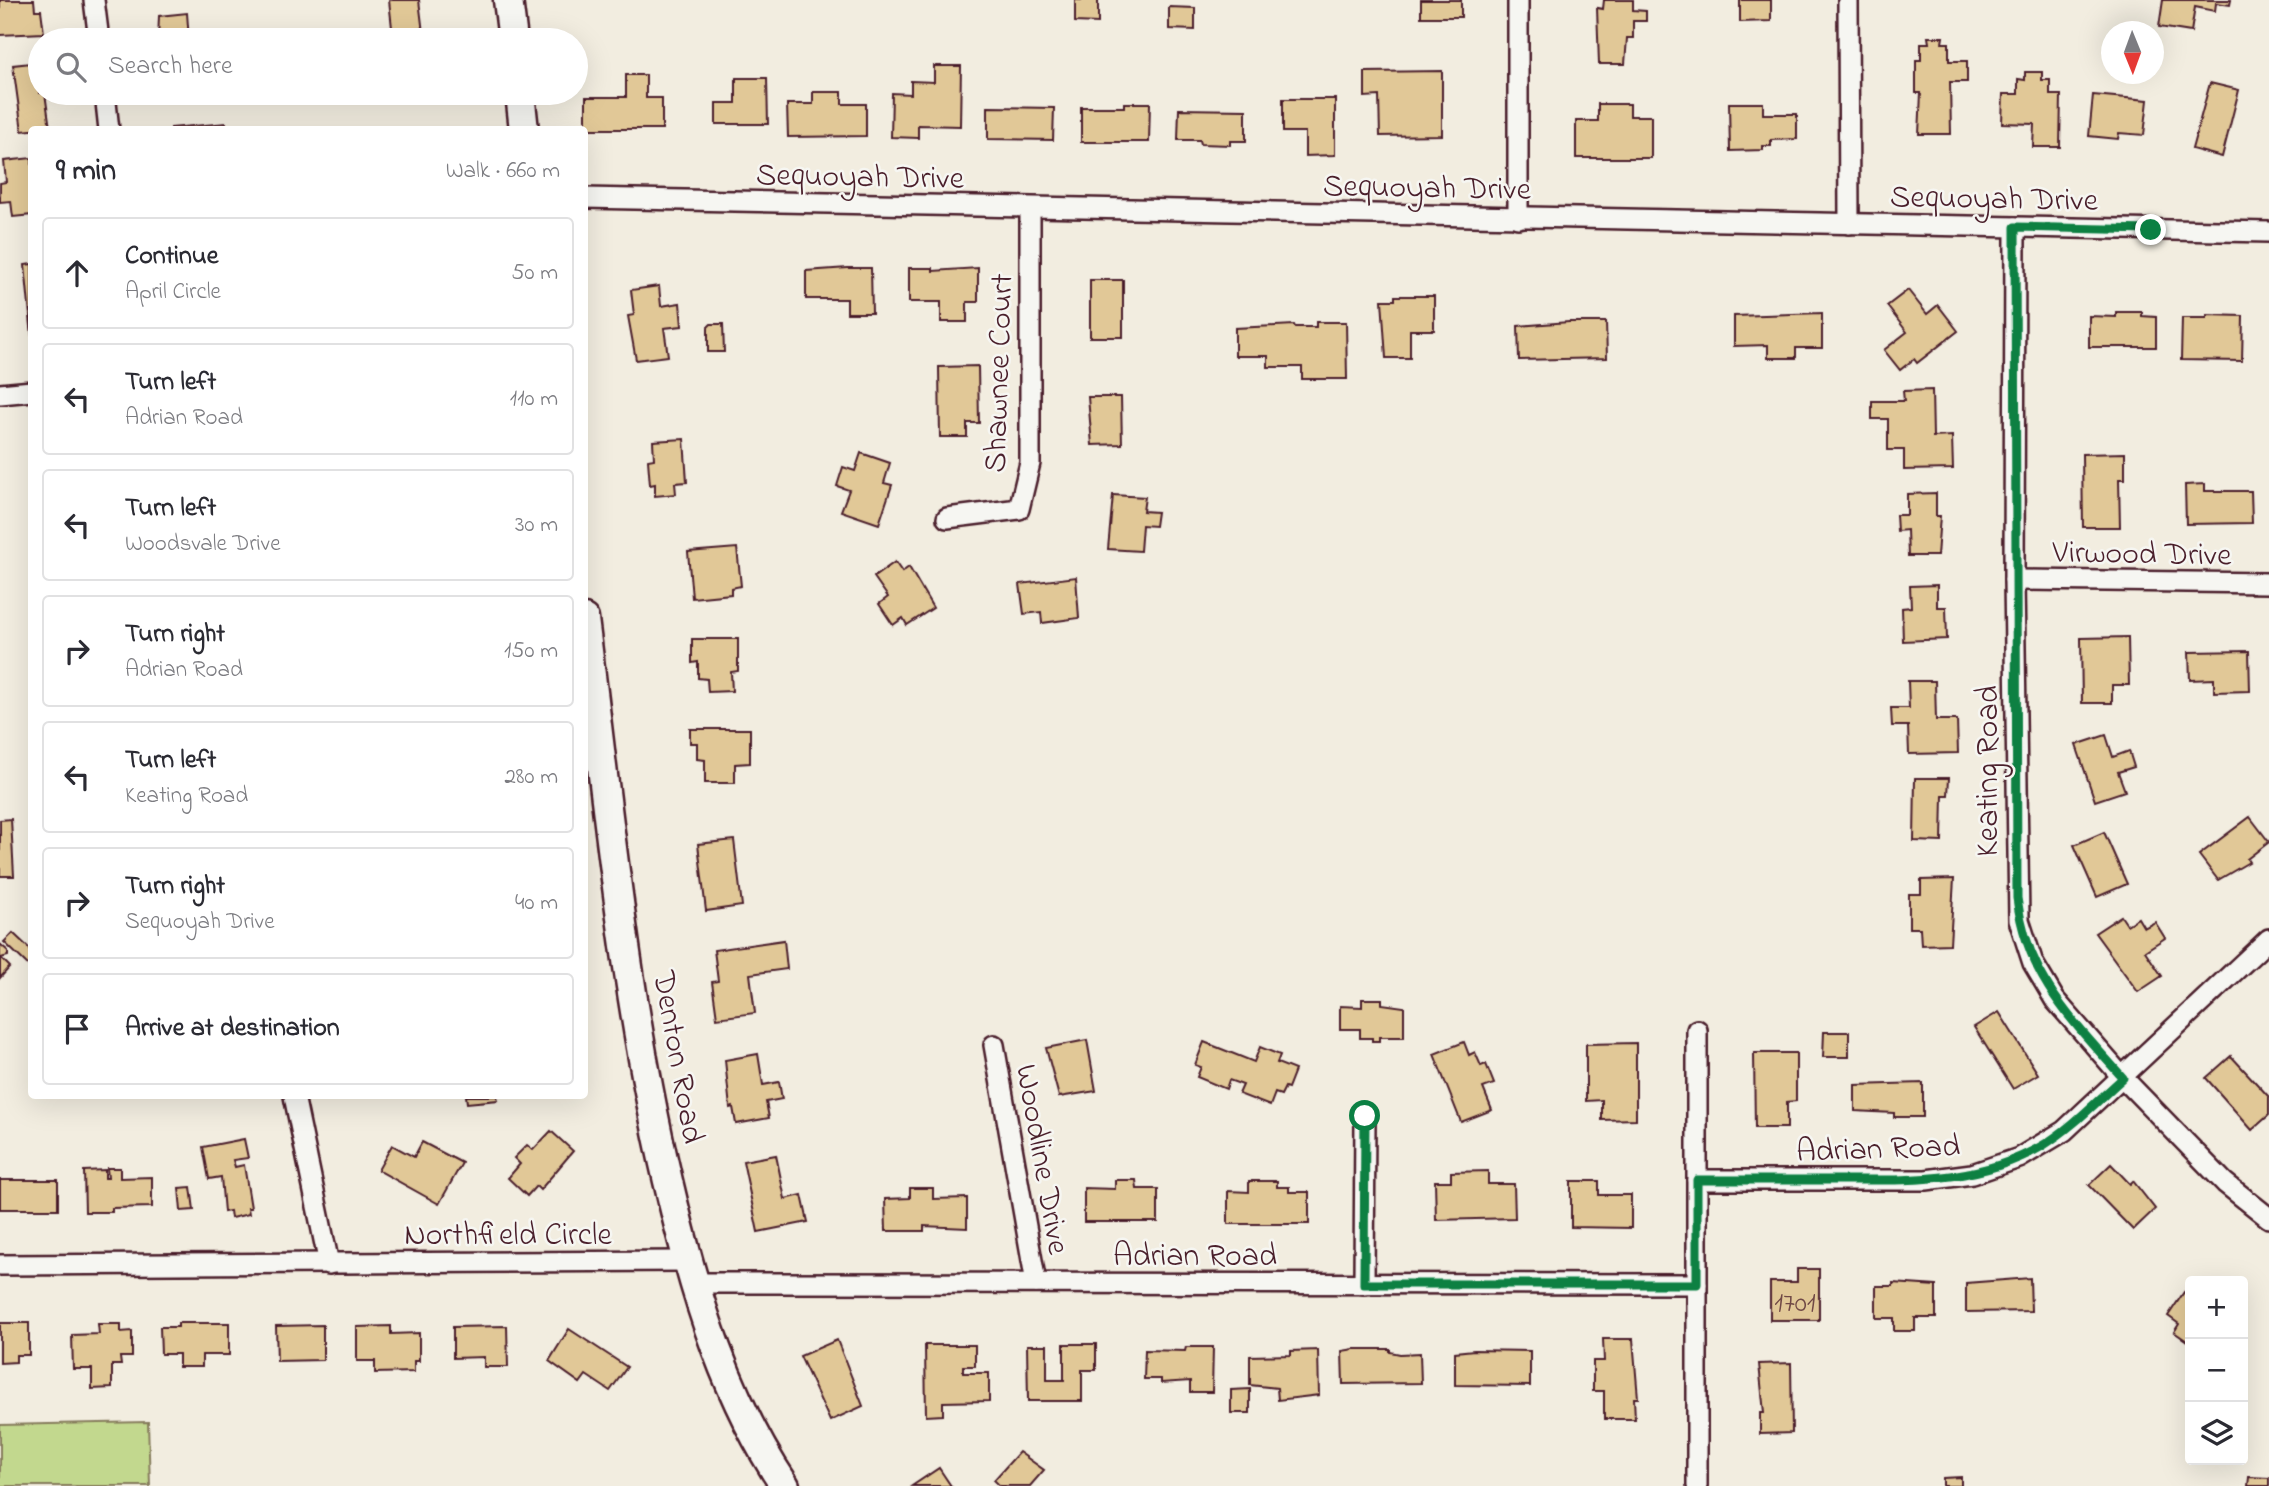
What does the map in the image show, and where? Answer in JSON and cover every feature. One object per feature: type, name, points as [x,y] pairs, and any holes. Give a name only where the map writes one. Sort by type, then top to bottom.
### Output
[{"type":"street","points":[[94,0],[98,28]]},
{"type":"street","points":[[508,0],[512,28]]},
{"type":"street","points":[[1517,0],[1518,218]]},
{"type":"street","points":[[1848,0],[1849,224]]},
{"type":"street","points":[[106,105],[109,126]]},
{"type":"street","points":[[521,105],[524,126]]},
{"type":"street","name":"Sequoyah Drive","points":[[588,198],[2269,232]]},
{"type":"street","name":"Shawnee Court","points":[[947,518],[1019,509],[1030,463],[1030,208]]},
{"type":"street","name":"Keating Road","points":[[2015,227],[2014,580],[2017,898],[2020,920],[2043,982],[2055,1000],[2123,1078],[2225,1183],[2269,1218]]},
{"type":"street","points":[[0,394],[28,391]]},
{"type":"street","name":"Virwood Drive","points":[[2014,580],[2269,583]]},
{"type":"street","name":"Denton Road","points":[[588,649],[644,1073],[690,1272],[710,1335],[746,1421],[785,1486]]},
{"type":"street","name":"Adrian Road","points":[[1697,1180],[1926,1180],[1972,1174],[2019,1158],[2064,1131],[2269,939]]},
{"type":"street","points":[[1697,1030],[1697,1486]]},
{"type":"street","name":"Woodline Drive","points":[[994,1045],[1036,1283]]},
{"type":"street","points":[[295,1099],[329,1264]]},
{"type":"street","points":[[1364,1284],[1365,1116]]},
{"type":"street","name":"Northfield Circle","points":[[0,1265],[329,1264],[690,1272]]},
{"type":"street","name":"Adrian Road","points":[[690,1272],[1036,1283],[1697,1284]]},
{"type":"green space","points":[[148,1422],[150,1486],[0,1486],[0,1425]]},
{"type":"building","points":[[0,0],[34,0],[35,10],[41,10],[43,28],[28,28],[28,34],[0,35]]},
{"type":"building","points":[[389,0],[419,0],[422,28],[392,28]]},
{"type":"building","points":[[1075,0],[1098,0],[1098,23],[1075,22]]},
{"type":"building","points":[[1421,0],[1461,0],[1461,17],[1421,17]]},
{"type":"building","points":[[1604,0],[1633,0],[1633,10],[1646,11],[1646,21],[1633,21],[1633,38],[1627,38],[1625,64],[1599,64],[1597,8],[1603,9]]},
{"type":"building","points":[[1740,0],[1771,0],[1771,21],[1740,22]]},
{"type":"building","points":[[2163,0],[2231,0],[2230,5],[2216,3],[2215,11],[2195,7],[2191,32],[2164,28],[2164,21],[2160,21]]},
{"type":"building","points":[[1169,7],[1195,8],[1195,30],[1169,29]]},
{"type":"building","points":[[187,13],[188,28],[158,28],[159,16]]},
{"type":"building","points":[[1928,37],[1943,37],[1942,43],[1949,43],[1949,61],[1967,61],[1967,82],[1950,82],[1951,134],[1919,134],[1921,93],[1916,93],[1916,60],[1921,60],[1921,43],[1929,43]]},
{"type":"building","points":[[28,63],[28,105],[47,105],[50,126],[28,126],[28,130],[22,131],[13,65]]},
{"type":"building","points":[[934,66],[961,66],[960,126],[918,125],[918,138],[891,137],[892,93],[911,94],[911,81],[934,82]]},
{"type":"building","points":[[1442,71],[1442,135],[1380,136],[1379,96],[1365,97],[1365,72]]},
{"type":"building","points":[[2025,72],[2042,72],[2042,80],[2050,80],[2050,95],[2061,95],[2060,147],[2033,147],[2034,124],[2002,123],[2003,94],[2018,94],[2018,79],[2025,80]]},
{"type":"building","points":[[626,75],[646,75],[646,98],[662,98],[662,129],[588,129],[588,97],[626,97]]},
{"type":"building","points":[[736,78],[767,78],[768,124],[716,124],[716,103],[736,103]]},
{"type":"building","points":[[2210,83],[2239,90],[2222,157],[2192,149]]},
{"type":"building","points":[[813,92],[842,92],[842,104],[866,104],[866,136],[788,137],[787,104],[813,104]]},
{"type":"building","points":[[2093,95],[2148,100],[2144,135],[2119,133],[2118,139],[2089,136]]},
{"type":"building","points":[[1283,99],[1335,99],[1335,155],[1305,156],[1305,132],[1283,132]]},
{"type":"building","points":[[1124,103],[1150,103],[1149,142],[1081,142],[1081,107],[1124,107]]},
{"type":"building","points":[[1729,103],[1763,103],[1763,114],[1797,114],[1797,139],[1771,140],[1771,146],[1763,146],[1763,150],[1730,151]]},
{"type":"building","points":[[1598,104],[1630,104],[1630,116],[1651,116],[1651,158],[1576,158],[1576,121],[1598,121]]},
{"type":"building","points":[[988,107],[1054,108],[1053,140],[988,139]]},
{"type":"building","points":[[1179,109],[1246,110],[1246,141],[1230,141],[1230,145],[1201,144],[1200,140],[1178,140]]},
{"type":"building","points":[[226,123],[226,126],[193,126]]},
{"type":"building","points":[[28,158],[28,215],[13,217],[11,201],[0,202],[0,183],[6,182],[4,161]]},
{"type":"building","points":[[25,265],[28,265],[28,296]]},
{"type":"building","points":[[871,268],[872,313],[847,313],[847,299],[806,299],[806,271]]},
{"type":"building","points":[[909,268],[933,268],[933,271],[978,268],[978,302],[967,302],[967,322],[941,322],[941,302],[909,302]]},
{"type":"building","points":[[1090,280],[1123,280],[1123,337],[1090,337]]},
{"type":"building","points":[[659,286],[661,306],[680,303],[682,326],[664,328],[668,356],[636,360],[628,316],[634,315],[631,290]]},
{"type":"building","points":[[1908,290],[1927,314],[1938,305],[1958,331],[1917,363],[1914,359],[1900,370],[1884,350],[1907,332],[1887,306]]},
{"type":"building","points":[[1395,296],[1434,296],[1434,330],[1410,330],[1410,358],[1386,358],[1382,300],[1395,300]]},
{"type":"building","points":[[2116,312],[2142,312],[2142,316],[2156,317],[2156,347],[2089,347],[2089,316],[2116,317]]},
{"type":"building","points":[[1822,313],[1822,348],[1796,348],[1796,358],[1768,358],[1768,345],[1734,346],[1734,316]]},
{"type":"building","points":[[2207,315],[2243,316],[2242,361],[2181,360],[2182,318],[2207,318]]},
{"type":"building","points":[[1316,322],[1346,322],[1347,379],[1302,379],[1302,367],[1268,367],[1268,356],[1235,356],[1235,328],[1294,325],[1316,327]]},
{"type":"building","points":[[1606,322],[1607,358],[1519,360],[1518,326]]},
{"type":"building","points":[[711,324],[723,324],[724,352],[708,352],[708,327]]},
{"type":"building","points":[[978,366],[979,423],[967,423],[967,437],[940,437],[939,367]]},
{"type":"building","points":[[1932,390],[1933,437],[1952,436],[1953,469],[1904,470],[1904,450],[1888,450],[1888,419],[1872,419],[1872,401],[1904,401],[1903,391]]},
{"type":"building","points":[[1088,397],[1121,397],[1122,444],[1092,445]]},
{"type":"building","points":[[684,439],[687,482],[675,483],[676,494],[655,496],[655,484],[650,485],[648,460],[654,459],[653,441]]},
{"type":"building","points":[[861,453],[890,463],[884,483],[892,485],[879,524],[841,511],[849,490],[837,486],[843,467],[855,471]]},
{"type":"building","points":[[2125,453],[2125,479],[2119,479],[2120,527],[2083,527],[2082,454]]},
{"type":"building","points":[[2205,484],[2205,491],[2251,491],[2252,523],[2186,524],[2185,485]]},
{"type":"building","points":[[1936,493],[1936,516],[1940,516],[1937,556],[1908,556],[1907,530],[1897,531],[1896,515],[1907,515],[1907,494]]},
{"type":"building","points":[[1113,495],[1145,497],[1143,511],[1157,512],[1155,526],[1142,525],[1140,551],[1108,549]]},
{"type":"building","points":[[737,548],[741,586],[731,588],[731,594],[692,598],[688,552]]},
{"type":"building","points":[[895,562],[902,572],[909,567],[933,608],[907,625],[903,618],[893,625],[879,604],[888,597],[874,577]]},
{"type":"building","points":[[1076,577],[1079,618],[1042,623],[1041,612],[1024,614],[1020,584]]},
{"type":"building","points":[[1937,585],[1937,607],[1946,607],[1947,639],[1903,641],[1902,608],[1911,607],[1910,586]]},
{"type":"building","points":[[2128,637],[2129,685],[2112,685],[2112,703],[2082,703],[2081,638]]},
{"type":"building","points":[[692,639],[738,639],[738,671],[731,672],[732,691],[708,692],[707,679],[698,678],[698,662],[692,663]]},
{"type":"building","points":[[2249,651],[2250,691],[2214,692],[2214,679],[2190,680],[2189,652]]},
{"type":"building","points":[[1908,681],[1935,681],[1936,720],[1957,720],[1958,753],[1909,754],[1908,726],[1892,726],[1891,708],[1909,708]]},
{"type":"building","points":[[690,729],[750,729],[750,763],[735,764],[735,783],[705,783],[705,760],[697,759],[697,743],[690,743]]},
{"type":"building","points":[[2106,735],[2113,757],[2129,751],[2134,767],[2118,772],[2125,791],[2095,801],[2076,745]]},
{"type":"building","points":[[1915,778],[1949,778],[1948,795],[1943,795],[1942,842],[1914,841]]},
{"type":"building","points":[[2250,817],[2269,842],[2247,859],[2249,862],[2218,880],[2199,855]]},
{"type":"building","points":[[11,819],[14,876],[0,876],[0,820]]},
{"type":"building","points":[[2104,832],[2127,884],[2097,897],[2074,845]]},
{"type":"building","points":[[734,840],[742,906],[706,911],[698,844]]},
{"type":"building","points":[[1954,879],[1950,944],[1921,945],[1920,928],[1909,928],[1909,894],[1921,894],[1921,880]]},
{"type":"building","points":[[2121,916],[2127,925],[2138,918],[2144,928],[2155,922],[2165,938],[2145,951],[2162,976],[2138,992],[2095,933]]},
{"type":"building","points":[[13,933],[28,947],[28,965],[4,942]]},
{"type":"building","points":[[784,940],[787,969],[750,974],[755,1013],[717,1018],[712,982],[718,981],[714,950]]},
{"type":"building","points":[[0,944],[8,951],[8,956],[1,958],[10,967],[0,978]]},
{"type":"building","points":[[1362,999],[1382,999],[1382,1004],[1404,1007],[1404,1037],[1380,1037],[1380,1041],[1372,1041],[1372,1038],[1360,1038],[1360,1029],[1340,1029],[1340,1006],[1362,1007]]},
{"type":"building","points":[[1999,1012],[2038,1074],[2013,1089],[1974,1027]]},
{"type":"building","points":[[1824,1032],[1849,1032],[1849,1057],[1823,1057]]},
{"type":"building","points":[[1087,1040],[1096,1091],[1059,1097],[1046,1048]]},
{"type":"building","points":[[1204,1042],[1254,1062],[1260,1047],[1280,1055],[1277,1063],[1295,1070],[1288,1088],[1285,1087],[1281,1095],[1275,1093],[1270,1106],[1239,1094],[1243,1085],[1229,1080],[1226,1089],[1197,1077],[1201,1067],[1195,1065]]},
{"type":"building","points":[[1464,1042],[1469,1055],[1475,1052],[1481,1066],[1486,1064],[1494,1084],[1483,1088],[1492,1110],[1461,1122],[1434,1054]]},
{"type":"building","points":[[1636,1043],[1636,1119],[1602,1120],[1602,1100],[1586,1101],[1586,1044]]},
{"type":"building","points":[[1754,1053],[1796,1053],[1796,1101],[1787,1102],[1787,1128],[1755,1128]]},
{"type":"building","points":[[758,1054],[763,1085],[779,1082],[782,1099],[766,1102],[769,1118],[736,1124],[733,1107],[730,1108],[725,1060]]},
{"type":"building","points":[[2231,1056],[2269,1097],[2269,1115],[2252,1130],[2206,1078]]},
{"type":"building","points":[[1923,1083],[1923,1117],[1894,1117],[1894,1113],[1855,1111],[1855,1085]]},
{"type":"building","points":[[466,1099],[498,1100],[467,1103]]},
{"type":"building","points":[[551,1131],[573,1151],[540,1190],[536,1186],[527,1196],[508,1178],[520,1164],[514,1158],[527,1145],[533,1150]]},
{"type":"building","points":[[244,1139],[248,1158],[233,1160],[235,1167],[244,1165],[251,1208],[248,1208],[249,1214],[231,1218],[230,1211],[224,1212],[221,1177],[209,1179],[203,1147]]},
{"type":"building","points":[[422,1142],[462,1163],[439,1204],[378,1170],[392,1145],[414,1157]]},
{"type":"building","points":[[776,1155],[785,1199],[802,1195],[808,1222],[758,1232],[743,1161]]},
{"type":"building","points":[[2111,1164],[2130,1184],[2133,1181],[2155,1209],[2133,1230],[2089,1185]]},
{"type":"building","points":[[107,1168],[120,1168],[120,1178],[152,1177],[152,1207],[85,1212],[84,1171],[105,1170],[105,1178],[108,1178]]},
{"type":"building","points":[[1488,1171],[1488,1184],[1514,1184],[1515,1218],[1436,1220],[1435,1181],[1451,1181],[1451,1172]]},
{"type":"building","points":[[0,1180],[58,1180],[58,1209],[0,1209]]},
{"type":"building","points":[[1115,1180],[1136,1180],[1137,1189],[1158,1189],[1158,1222],[1084,1222],[1084,1188],[1115,1189]]},
{"type":"building","points":[[1249,1181],[1277,1181],[1277,1187],[1289,1187],[1289,1192],[1309,1192],[1309,1224],[1228,1224],[1228,1191],[1249,1192]]},
{"type":"building","points":[[1571,1181],[1599,1181],[1599,1195],[1631,1195],[1631,1228],[1571,1227]]},
{"type":"building","points":[[191,1187],[194,1210],[181,1211],[179,1188]]},
{"type":"building","points":[[910,1188],[933,1188],[933,1199],[967,1198],[967,1228],[924,1226],[924,1231],[886,1231],[885,1199],[910,1198]]},
{"type":"building","points":[[1797,1269],[1819,1269],[1819,1320],[1770,1320],[1770,1282],[1797,1282]]},
{"type":"building","points":[[2030,1278],[2031,1311],[1966,1312],[1966,1283]]},
{"type":"building","points":[[1893,1283],[1936,1286],[1936,1318],[1915,1318],[1915,1331],[1894,1331],[1894,1318],[1876,1318],[1876,1286],[1893,1286]]},
{"type":"building","points":[[2185,1293],[2185,1340],[2174,1332],[2179,1324],[2168,1316]]},
{"type":"building","points":[[0,1323],[29,1323],[29,1355],[16,1355],[16,1362],[0,1363]]},
{"type":"building","points":[[178,1323],[229,1323],[229,1355],[202,1355],[202,1367],[179,1367],[179,1354],[161,1354],[160,1327],[178,1327]]},
{"type":"building","points":[[98,1324],[121,1324],[121,1332],[132,1331],[132,1357],[120,1357],[121,1365],[112,1365],[112,1388],[92,1389],[92,1369],[73,1369],[72,1335],[99,1334]]},
{"type":"building","points":[[323,1325],[323,1360],[277,1361],[276,1326]]},
{"type":"building","points":[[391,1326],[391,1334],[419,1333],[419,1361],[414,1361],[414,1372],[375,1373],[375,1361],[357,1361],[357,1327]]},
{"type":"building","points":[[507,1326],[508,1367],[484,1367],[484,1357],[453,1358],[453,1327]]},
{"type":"building","points":[[569,1329],[627,1367],[610,1391],[586,1375],[580,1383],[549,1361]]},
{"type":"building","points":[[1603,1339],[1633,1339],[1638,1398],[1634,1398],[1635,1419],[1604,1419],[1604,1391],[1593,1391],[1593,1361],[1604,1361]]},
{"type":"building","points":[[837,1340],[863,1406],[830,1421],[800,1356]]},
{"type":"building","points":[[1064,1344],[1096,1344],[1096,1370],[1082,1370],[1082,1401],[1028,1401],[1027,1345],[1047,1345],[1047,1380],[1064,1380]]},
{"type":"building","points":[[925,1345],[975,1345],[975,1366],[963,1366],[963,1373],[989,1373],[989,1401],[943,1402],[943,1415],[926,1416]]},
{"type":"building","points":[[1186,1347],[1213,1347],[1212,1392],[1190,1392],[1190,1381],[1161,1383],[1161,1379],[1144,1379],[1145,1350],[1185,1351]]},
{"type":"building","points":[[1390,1349],[1390,1352],[1400,1354],[1420,1353],[1421,1383],[1343,1384],[1342,1351]]},
{"type":"building","points":[[1318,1350],[1319,1395],[1278,1400],[1277,1388],[1250,1385],[1250,1356],[1291,1355],[1291,1351]]},
{"type":"building","points":[[1530,1351],[1530,1386],[1455,1385],[1455,1352]]},
{"type":"building","points":[[1791,1363],[1792,1433],[1760,1434],[1760,1413],[1764,1413],[1759,1364]]},
{"type":"building","points":[[1250,1389],[1250,1413],[1231,1413],[1231,1390]]},
{"type":"building","points":[[1019,1452],[1044,1470],[1030,1486],[1000,1486],[994,1480]]},
{"type":"building","points":[[939,1468],[951,1486],[912,1486]]},
{"type":"building","points":[[1961,1477],[1961,1486],[1943,1486],[1943,1478]]},
{"type":"building","points":[[2249,1477],[2269,1478],[2269,1486],[2248,1486]]},
{"type":"route","points":[[1365,1116],[1364,1284],[1697,1284],[1697,1180],[1926,1180],[1972,1174],[1994,1168],[2042,1146],[2064,1131],[2123,1078],[2055,1000],[2043,982],[2025,942],[2017,898],[2015,227],[2151,230]]}]
